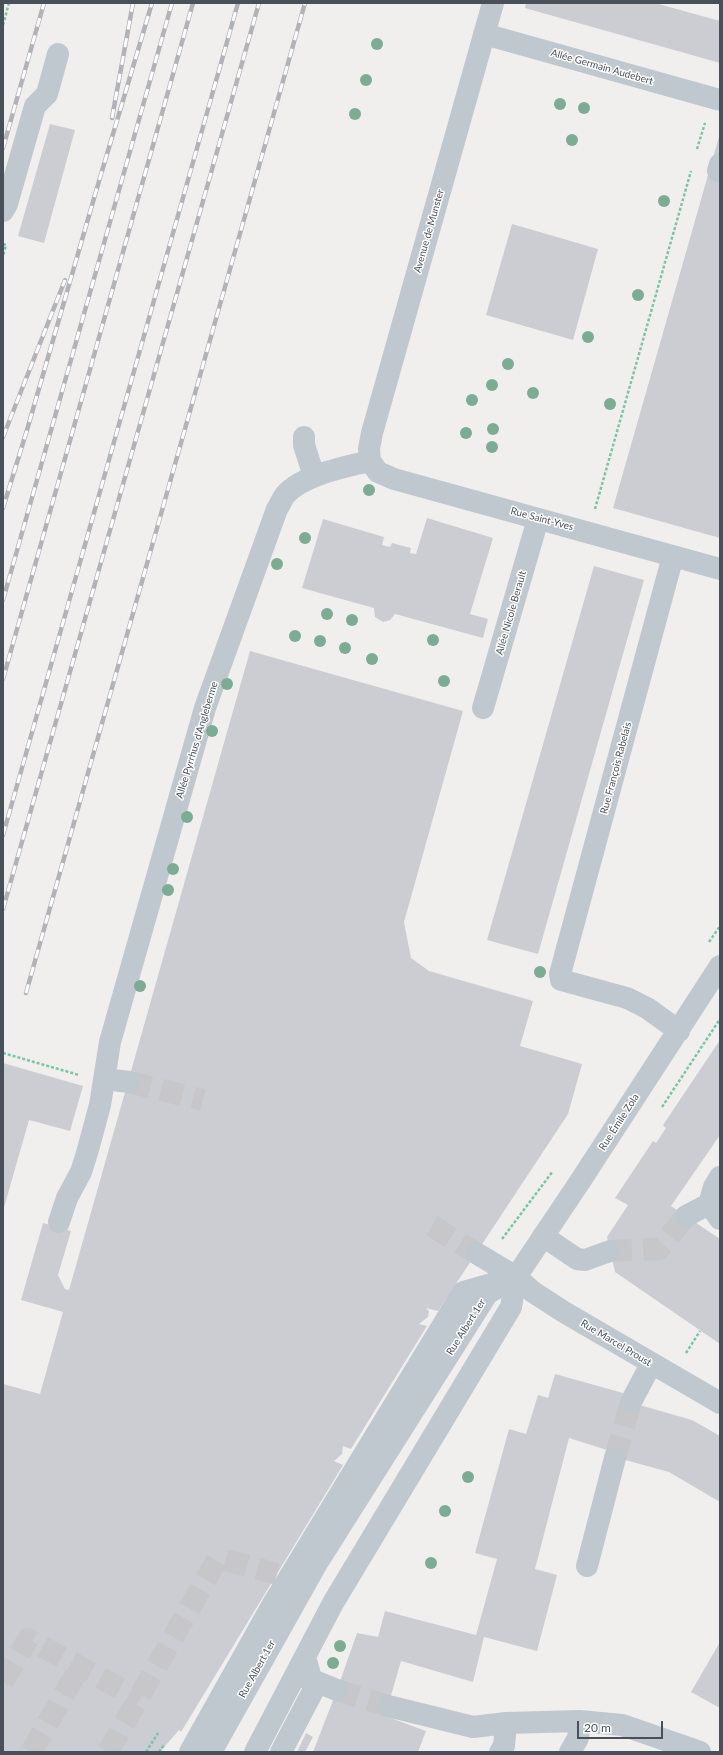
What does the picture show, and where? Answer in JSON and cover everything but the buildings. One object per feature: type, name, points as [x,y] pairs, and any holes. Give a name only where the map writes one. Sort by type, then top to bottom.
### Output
[{"type":"street","name":"Avenue de Munster","points":[[370,461],[369,449],[372,433],[493,3]]},
{"type":"street","name":"Allée Germain Audebert","points":[[484,34],[720,100]]},
{"type":"street","points":[[3,211],[7,204],[35,106],[47,94],[58,54]]},
{"type":"street","points":[[304,437],[304,445],[314,476]]},
{"type":"street","name":"Allée Pyrrhus d'Angleberme","points":[[59,1222],[67,1198],[81,1172],[100,1105],[110,1042],[204,708],[277,509],[285,495],[296,486],[314,476],[370,461]]},
{"type":"street","name":"Rue Saint-Yves","points":[[370,461],[378,472],[394,479],[720,569]]},
{"type":"street","name":"Allée Nicole Berault","points":[[482,708],[538,519]]},
{"type":"street","name":"Rue François Rabelais","points":[[673,556],[560,974],[562,980],[627,998],[646,1008],[678,1031]]},
{"type":"street","name":"Rue Émile Zola","points":[[516,1277],[720,966]]},
{"type":"street","points":[[105,1079],[128,1082]]},
{"type":"street","points":[[686,1216],[714,1212],[714,1187],[720,1178]]},
{"type":"street","points":[[543,1236],[577,1259],[585,1260],[610,1250]]},
{"type":"street","name":"Rue Marcel Proust","points":[[476,1253],[516,1277],[533,1292],[564,1312],[651,1364],[720,1402]]},
{"type":"street","points":[[255,1752],[304,1670],[333,1603],[511,1307],[516,1277]]},
{"type":"street","name":"Rue Albert 1er","points":[[211,1752],[275,1606],[290,1579],[487,1294],[516,1277]]},
{"type":"street","points":[[631,1402],[651,1364]]},
{"type":"street","points":[[587,1566],[616,1458]]},
{"type":"street","points":[[290,1579],[333,1603]]},
{"type":"street","points":[[190,1752],[275,1606]]},
{"type":"street","points":[[227,1752],[285,1647],[275,1606]]},
{"type":"street","points":[[304,1670],[337,1690]]},
{"type":"street","points":[[281,1752],[314,1689],[304,1670]]},
{"type":"street","points":[[388,1706],[473,1727],[506,1723],[580,1721],[622,1725],[700,1752]]},
{"type":"street","points":[[570,1752],[578,1738],[580,1721]]},
{"type":"street","points":[[500,1752],[504,1746],[506,1723]]},
{"type":"path","points":[[3,25],[9,3]]},
{"type":"path","points":[[697,151],[706,120]]},
{"type":"path","points":[[589,532],[692,166]]},
{"type":"path","points":[[3,244],[6,245],[3,256]]},
{"type":"path","points":[[3,1053],[94,1080],[105,1079]]},
{"type":"path","points":[[685,1354],[700,1330]]},
{"type":"path","points":[[146,1752],[158,1733]]},
{"type":"path","points":[[159,1752],[165,1743]]},
{"type":"tunnel","points":[[129,1082],[203,1100]]},
{"type":"tunnel","points":[[610,1251],[659,1249],[686,1216]]},
{"type":"tunnel","points":[[432,1226],[476,1253]]},
{"type":"tunnel","points":[[615,1458],[631,1402]]},
{"type":"tunnel","points":[[108,1752],[218,1558],[277,1574]]},
{"type":"tunnel","points":[[3,1682],[28,1639],[140,1699]]},
{"type":"tunnel","points":[[31,1752],[80,1667]]},
{"type":"tunnel","points":[[337,1690],[388,1706]]},
{"type":"railway","points":[[3,148],[44,3]]},
{"type":"railway","points":[[112,118],[133,3]]},
{"type":"railway","points":[[3,508],[152,3]]},
{"type":"railway","points":[[3,600],[172,3]]},
{"type":"railway","points":[[3,679],[193,3]]},
{"type":"railway","points":[[3,835],[238,3]]},
{"type":"railway","points":[[3,909],[259,3]]},
{"type":"railway","points":[[26,993],[305,3]]},
{"type":"railway","points":[[3,437],[65,280]]}]
